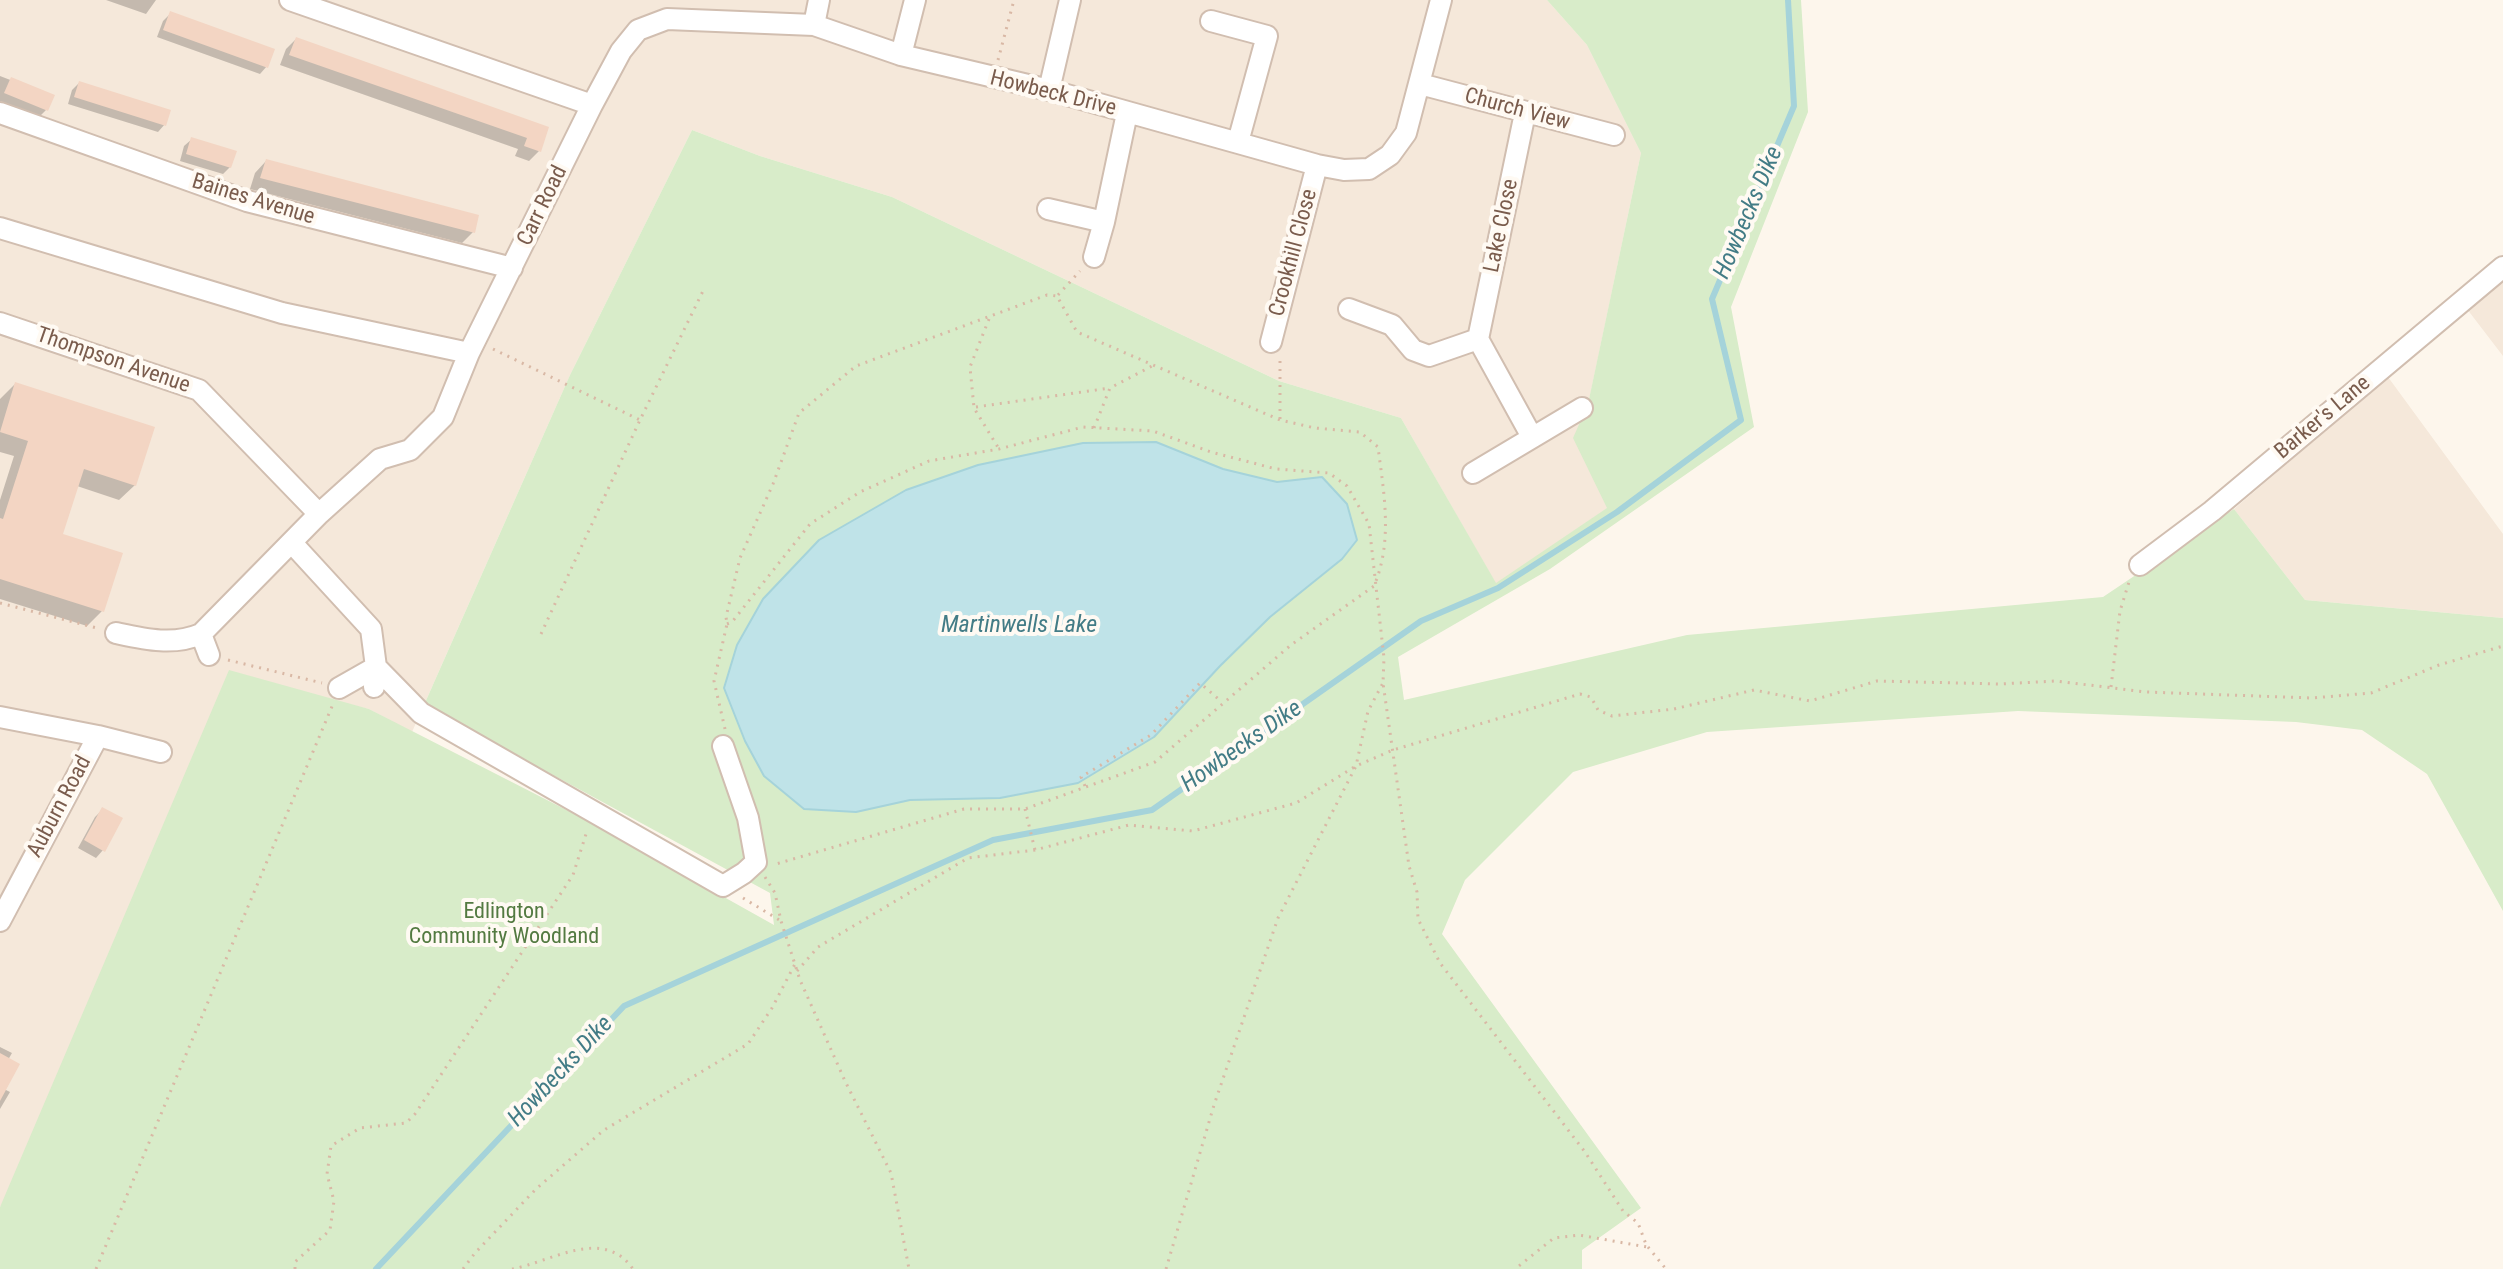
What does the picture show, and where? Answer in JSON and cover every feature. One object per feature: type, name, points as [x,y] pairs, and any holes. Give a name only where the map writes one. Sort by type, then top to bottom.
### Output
[{"type":"street","points":[[290,0],[592,105]]},
{"type":"street","points":[[814,25],[819,0]]},
{"type":"street","points":[[901,55],[915,0]]},
{"type":"street","points":[[1049,90],[1070,0]]},
{"type":"street","name":"Howbeck Drive","points":[[592,105],[621,51],[638,30],[667,19],[814,25],[901,55],[1049,90],[1317,165],[1344,170],[1369,169],[1390,155],[1406,133],[1441,0]]},
{"type":"street","points":[[1211,21],[1267,36],[1238,142]]},
{"type":"street","name":"Church View","points":[[1420,84],[1614,135]]},
{"type":"street","name":"Carr Road","points":[[201,634],[319,514],[380,459],[410,450],[443,417],[472,347],[592,105]]},
{"type":"street","name":"Baines Avenue","points":[[0,113],[247,201],[512,268]]},
{"type":"street","points":[[1094,257],[1127,113]]},
{"type":"street","name":"Lake Close","points":[[1478,339],[1525,113]]},
{"type":"street","name":"Crookhill Close","points":[[1271,342],[1317,165]]},
{"type":"street","points":[[1048,209],[1104,222]]},
{"type":"street","points":[[0,228],[282,313],[472,347]]},
{"type":"street","name":"Barker's Lane","points":[[2140,565],[2212,511],[2503,267]]},
{"type":"street","points":[[1349,309],[1392,325],[1413,350],[1429,356],[1478,339],[1532,437]]},
{"type":"street","name":"Thompson Avenue","points":[[0,323],[199,390],[319,514]]},
{"type":"street","points":[[1473,473],[1582,408]]},
{"type":"street","points":[[292,543],[371,629],[375,677],[421,713],[723,886],[759,867],[748,818],[723,746]]},
{"type":"street","points":[[116,633],[146,640],[185,641],[201,634],[209,655]]},
{"type":"street","points":[[339,688],[375,677]]},
{"type":"street","points":[[0,717],[161,752]]},
{"type":"street","name":"Auburn Road","points":[[0,921],[98,736]]},
{"type":"path","points":[[993,79],[1014,0]]},
{"type":"path","points":[[1057,296],[1094,257]]},
{"type":"path","points":[[541,634],[703,291]]},
{"type":"path","points":[[723,746],[726,724],[714,681],[726,617],[740,558],[773,484],[799,413],[856,366],[1047,295],[1057,296]]},
{"type":"path","points":[[909,1269],[891,1173],[845,1081],[797,971],[775,893],[759,867],[964,809],[1025,809],[1155,762],[1291,645],[1374,586],[1388,525],[1378,447],[1360,432],[1315,428],[1280,420],[1077,332],[1057,296]]},
{"type":"path","points":[[989,318],[970,367],[974,408],[999,449]]},
{"type":"path","points":[[1271,342],[1281,361],[1280,420]]},
{"type":"path","points":[[472,347],[640,420]]},
{"type":"path","points":[[974,408],[1110,388],[1156,364]]},
{"type":"path","points":[[1094,428],[1110,388]]},
{"type":"path","points":[[727,624],[732,622],[810,524],[860,492],[929,461],[999,449],[1083,427],[1153,431],[1211,452],[1276,469],[1329,473],[1347,486],[1369,524],[1384,658],[1383,683],[1409,866],[1417,892],[1418,919],[1440,963],[1585,1152],[1623,1211],[1638,1223],[1647,1247],[1666,1269]]},
{"type":"path","points":[[2111,687],[2120,611],[2131,575],[2140,565]]},
{"type":"path","points":[[0,603],[116,633]]},
{"type":"path","points":[[797,971],[818,947],[968,858],[1035,850],[1129,825],[1193,831],[1296,803],[1356,766],[1393,750],[1580,694],[1591,697],[1598,710],[1612,716],[1674,709],[1754,690],[1810,701],[1877,681],[2000,684],[2056,681],[2146,692],[2312,698],[2371,693],[2439,665],[2503,646]]},
{"type":"path","points":[[96,1269],[339,688],[209,655]]},
{"type":"path","points":[[1086,787],[1081,777],[1151,735],[1200,683],[1222,702]]},
{"type":"path","points":[[1166,1269],[1214,1105],[1278,918],[1356,766],[1368,711],[1383,683]]},
{"type":"path","points":[[1025,809],[1035,850]]},
{"type":"path","points":[[295,1269],[295,1262],[330,1230],[334,1201],[327,1174],[331,1146],[360,1128],[406,1123],[415,1114],[573,875],[595,813]]},
{"type":"path","points":[[723,886],[781,921]]},
{"type":"path","points":[[463,1269],[536,1189],[604,1130],[748,1044],[772,1008],[795,964]]},
{"type":"path","points":[[1515,1269],[1554,1238],[1579,1235],[1647,1247]]},
{"type":"path","points":[[512,1269],[597,1247],[614,1251],[633,1269]]},
{"type":"shaded area","points":[[0,0],[1547,0],[1587,45],[1641,153],[1588,405],[1608,508],[1496,584],[1401,418],[1279,381],[892,197],[760,156],[692,130],[570,375],[412,732],[369,709],[334,701],[0,1207]]},
{"type":"shaded area","points":[[2503,278],[2503,356],[2467,309]]},
{"type":"shaded area","points":[[2388,377],[2503,534],[2503,618],[2305,600],[2234,509]]},
{"type":"green space","name":"Edlington Community Woodland","points":[[1547,0],[1801,0],[1808,112],[1731,307],[1754,427],[1550,569],[1398,657],[1404,700],[1687,635],[2103,597],[2234,509],[2305,600],[2503,618],[2503,911],[2427,774],[2362,730],[2296,722],[2018,711],[1707,732],[1573,772],[1465,880],[1442,934],[1641,1208],[1582,1250],[1582,1269],[0,1269],[0,1207],[229,670],[369,709],[590,822],[774,925],[770,893],[424,705],[570,375],[692,130],[760,156],[892,197],[1279,381],[1401,418],[1496,583],[1607,508],[1573,438],[1588,404],[1641,153],[1587,45]],"holes":[[[1156,442],[1223,469],[1277,482],[1322,477],[1357,540],[1342,559],[1270,617],[1154,737],[1078,783],[910,800],[856,812],[820,540],[906,490],[978,465]]]},
{"type":"water","name":"Martinwells Lake","points":[[1156,442],[1223,469],[1277,482],[1322,477],[1347,504],[1357,540],[1342,559],[1270,617],[1154,737],[1078,783],[1000,798],[910,800],[856,812],[804,809],[764,776],[745,741],[724,688],[737,645],[763,599],[819,540],[906,490],[978,465],[1083,443]]},
{"type":"building","points":[[170,11],[275,49],[268,68],[163,30]]},
{"type":"building","points":[[296,37],[549,127],[541,152],[524,146],[527,138],[289,55]]},
{"type":"building","points":[[11,77],[55,95],[48,111],[4,93]]},
{"type":"building","points":[[79,81],[171,110],[166,126],[74,97]]},
{"type":"building","points":[[191,137],[237,151],[231,168],[186,154]]},
{"type":"building","points":[[266,159],[479,215],[475,233],[260,178]]},
{"type":"building","points":[[15,382],[155,427],[136,486],[84,469],[63,534],[123,553],[104,612],[0,579],[0,518],[3,519],[28,441],[0,432]]},
{"type":"building","points":[[102,807],[123,818],[105,852],[84,840]]},
{"type":"building","points":[[0,1053],[20,1064],[0,1101]]},
{"type":"waterway","name":"Howbecks Dike","points":[[376,1269],[624,1006],[993,840],[1152,810],[1421,621],[1498,588],[1617,512],[1741,420],[1712,299],[1794,106],[1788,0]]}]
